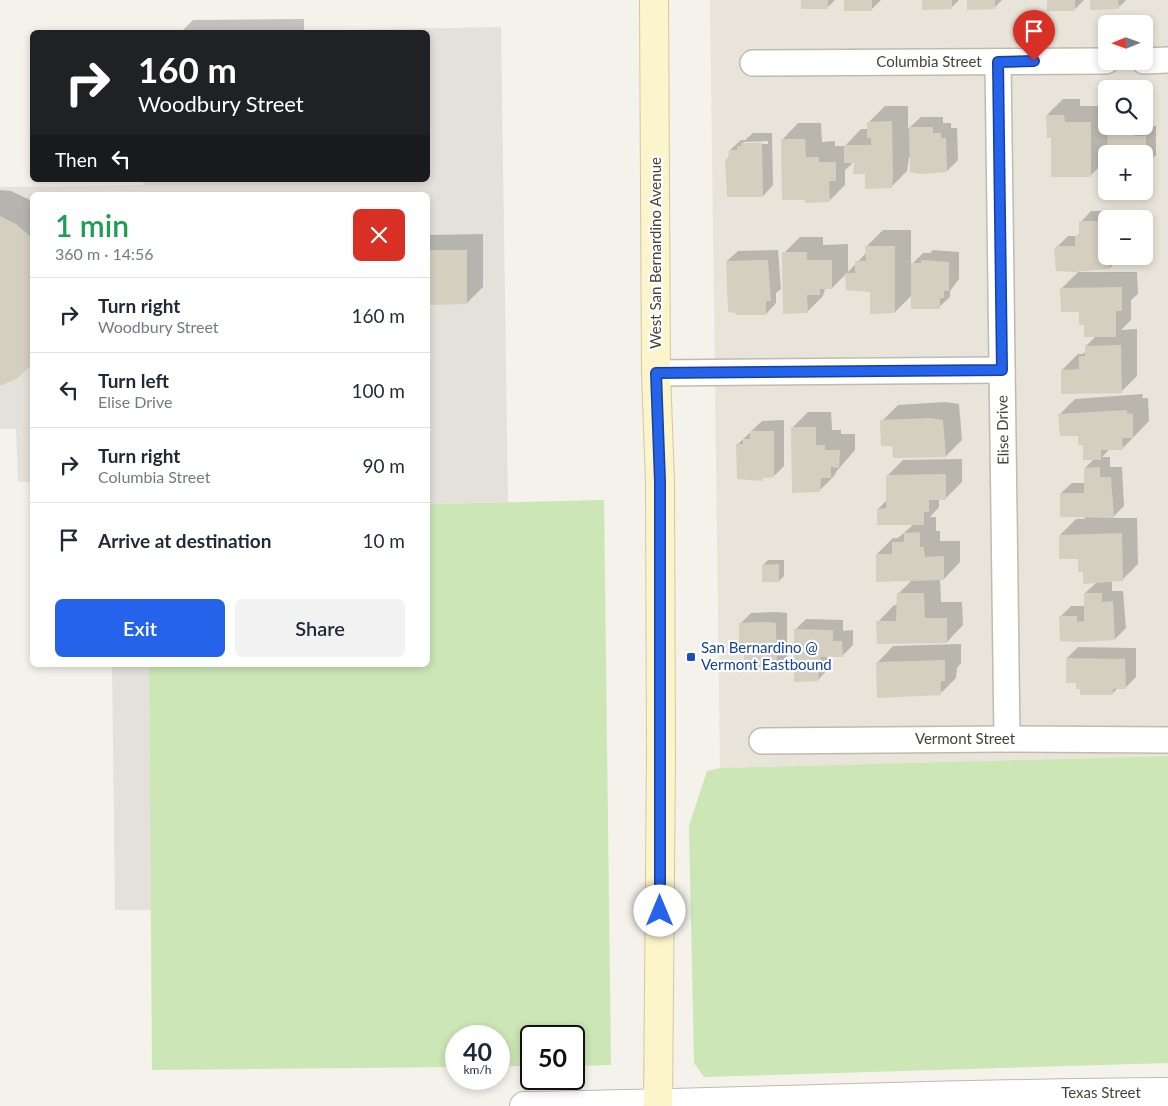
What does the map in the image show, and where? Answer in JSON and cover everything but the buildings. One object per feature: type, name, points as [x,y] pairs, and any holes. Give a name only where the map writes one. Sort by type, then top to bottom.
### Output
[{"type":"main road","name":"West San Bernardino Avenue","points":[[654,0],[661,758],[658,1105]]},
{"type":"street","points":[[1153,61],[1168,60]]},
{"type":"street","name":"Columbia Street","points":[[752,63],[1098,61]]},
{"type":"street","name":"Elise Drive","points":[[998,62],[1007,739]]},
{"type":"street","points":[[656,373],[1002,370]]},
{"type":"street","name":"Vermont Street","points":[[762,741],[1168,740]]},
{"type":"street","name":"Texas Street","points":[[524,1106],[658,1105],[1074,1092],[1168,1092]]},
{"type":"shaded area","points":[[710,0],[1168,0],[1168,756],[720,768]]},
{"type":"shaded area","points":[[501,27],[508,502],[430,504],[430,192],[30,192],[30,482],[18,482],[16,429],[0,429],[0,187],[143,185],[143,182],[430,182],[430,30],[349,30]]},
{"type":"shaded area","points":[[112,667],[149,667],[151,910],[115,910]]},
{"type":"green space","points":[[604,500],[611,1065],[585,1066],[585,1025],[520,1025],[520,1066],[510,1066],[510,1025],[445,1025],[445,1067],[152,1070],[149,667],[430,667],[430,504]]},
{"type":"green space","points":[[1168,756],[1168,1063],[704,1077],[694,1063],[689,826],[707,771],[720,768]]},
{"type":"place","name":"San Bernardino @ Vermont Eastbound","points":[[691,657]]},
{"type":"route","points":[[660,911],[660,482],[656,373],[1002,370],[998,62],[1034,61]]}]
